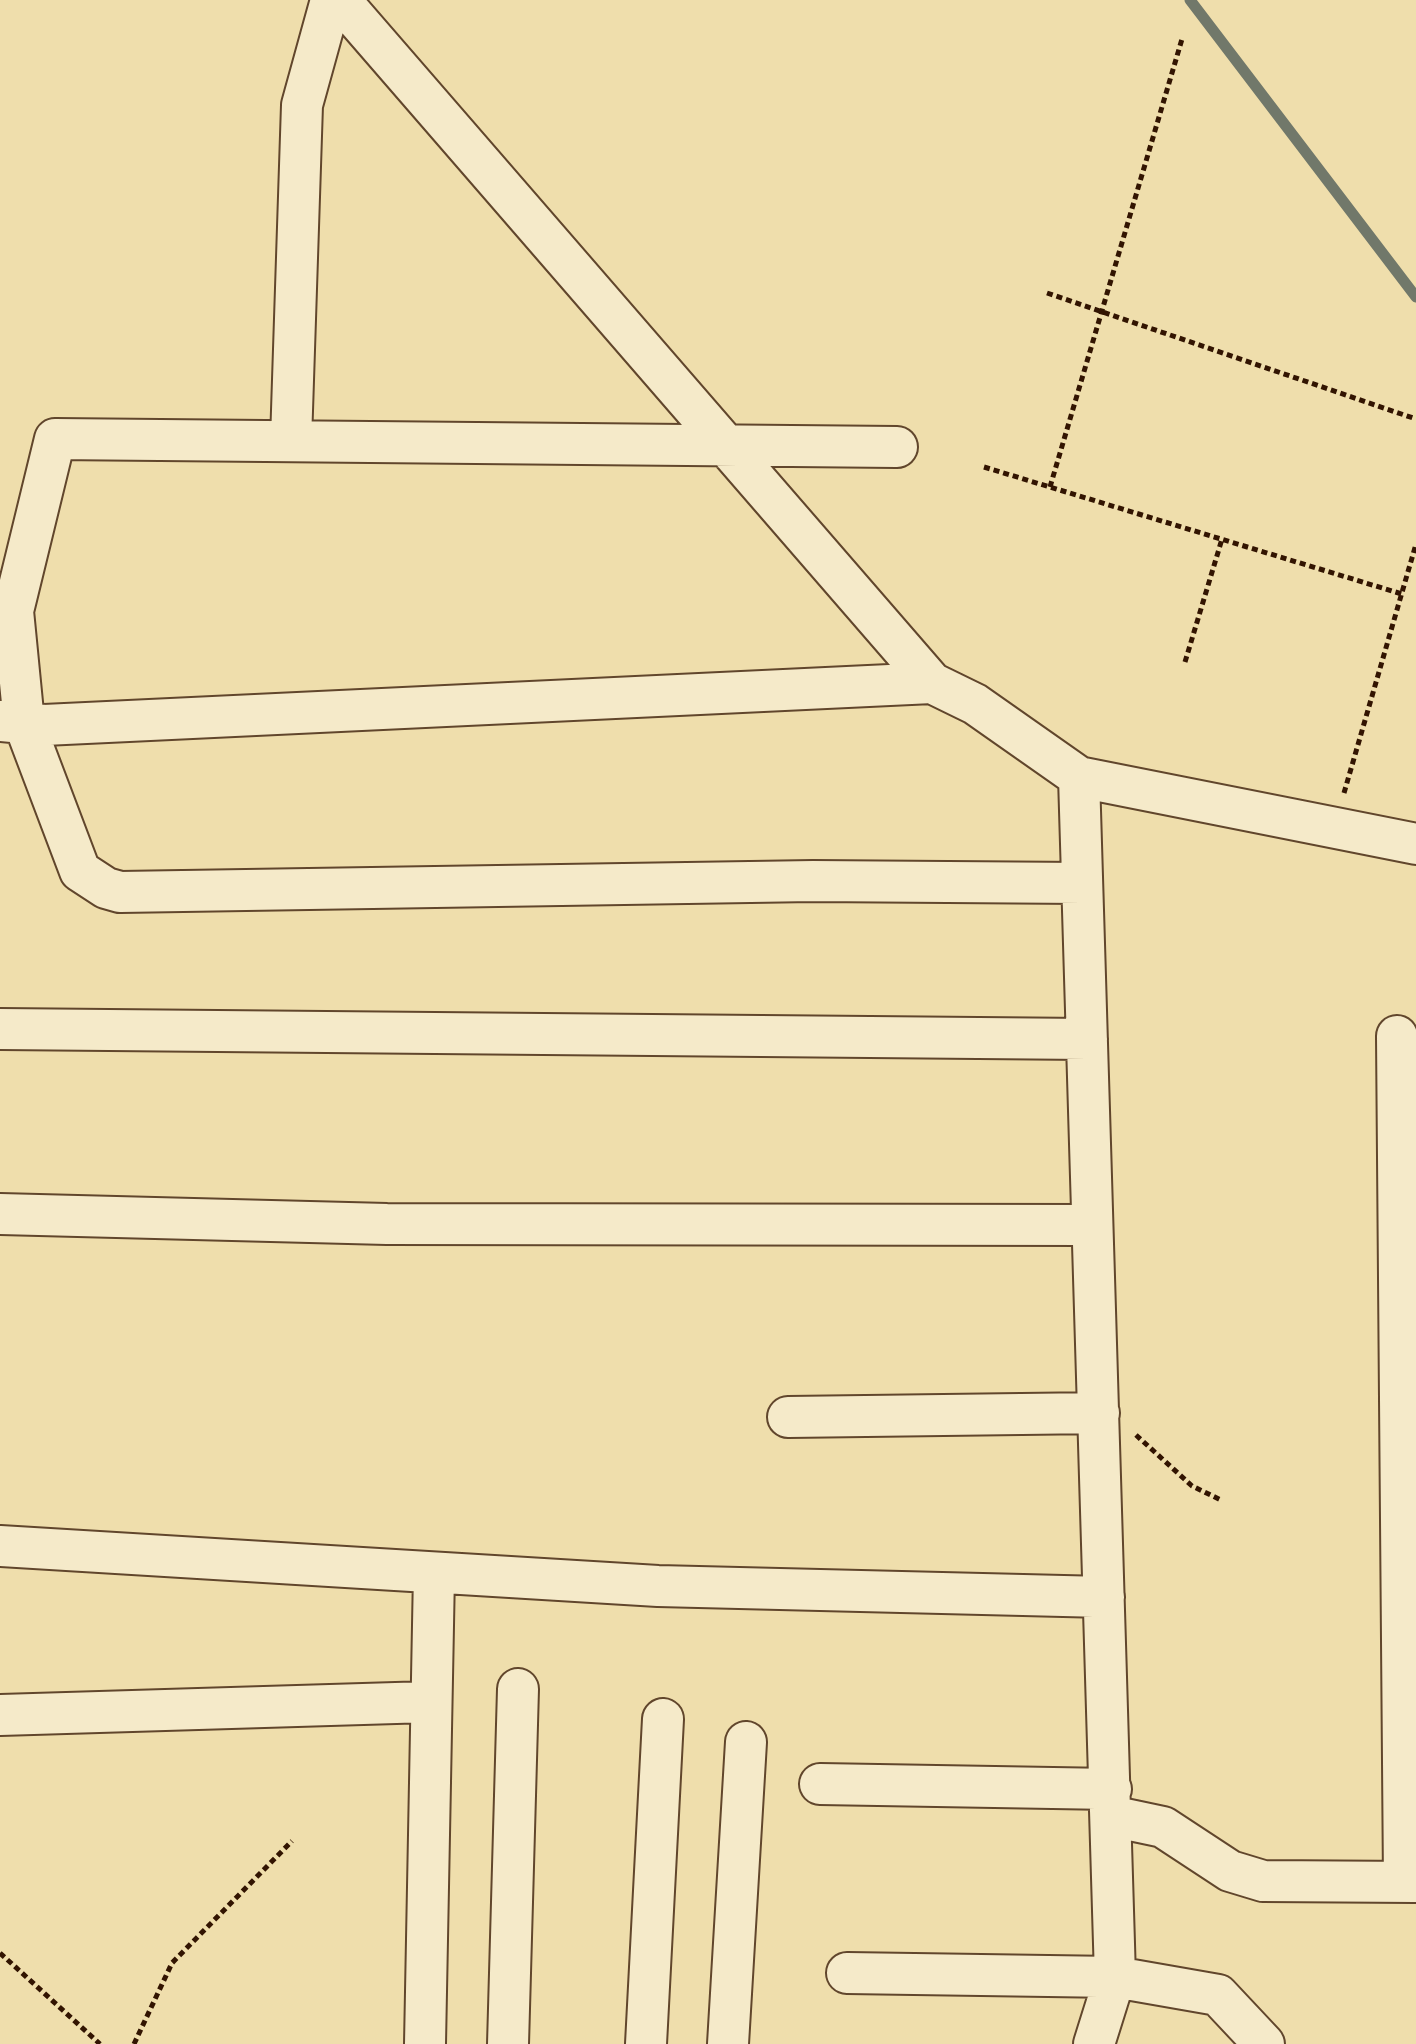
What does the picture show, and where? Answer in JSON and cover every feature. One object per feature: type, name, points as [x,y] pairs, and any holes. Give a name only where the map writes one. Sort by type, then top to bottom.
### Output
[{"type":"street","points":[[291,441],[302,105],[331,0]]},
{"type":"street","points":[[340,0],[932,683],[975,704],[1079,777],[1416,844]]},
{"type":"street","points":[[897,447],[55,439],[13,611],[12,722],[80,871],[106,888],[120,892],[813,881],[1082,883]]},
{"type":"street","points":[[12,722],[932,683]]},
{"type":"street","points":[[1079,777],[1115,1977],[1094,2044]]},
{"type":"street","points":[[0,1029],[1087,1039]]},
{"type":"street","points":[[820,1784],[1111,1802],[1163,1827],[1230,1871],[1263,1881],[1410,1882],[1397,1036]]},
{"type":"street","points":[[0,1214],[387,1224],[1092,1225]]},
{"type":"street","points":[[788,1417],[1099,1423]]},
{"type":"street","points":[[0,1546],[658,1586],[1104,1597]]},
{"type":"street","points":[[425,2044],[429,1702],[434,1573]]},
{"type":"street","points":[[508,2044],[518,1689]]},
{"type":"street","points":[[0,1715],[429,1702]]},
{"type":"street","points":[[646,2044],[663,1719]]},
{"type":"street","points":[[728,2044],[746,1742]]},
{"type":"street","points":[[847,1973],[1115,1977],[1218,1995],[1264,2044]]},
{"type":"path","points":[[1050,487],[1182,39]]},
{"type":"path","points":[[1047,293],[1416,419]]},
{"type":"path","points":[[984,467],[1402,594]]},
{"type":"path","points":[[1185,662],[1222,539]]},
{"type":"path","points":[[1334,829],[1416,544]]},
{"type":"path","points":[[1099,1423],[1137,1435],[1192,1486],[1221,1500]]},
{"type":"path","points":[[134,2044],[172,1963],[292,1841]]},
{"type":"path","points":[[0,1953],[100,2044]]},
{"type":"waterway","points":[[1190,0],[1416,297]]}]
